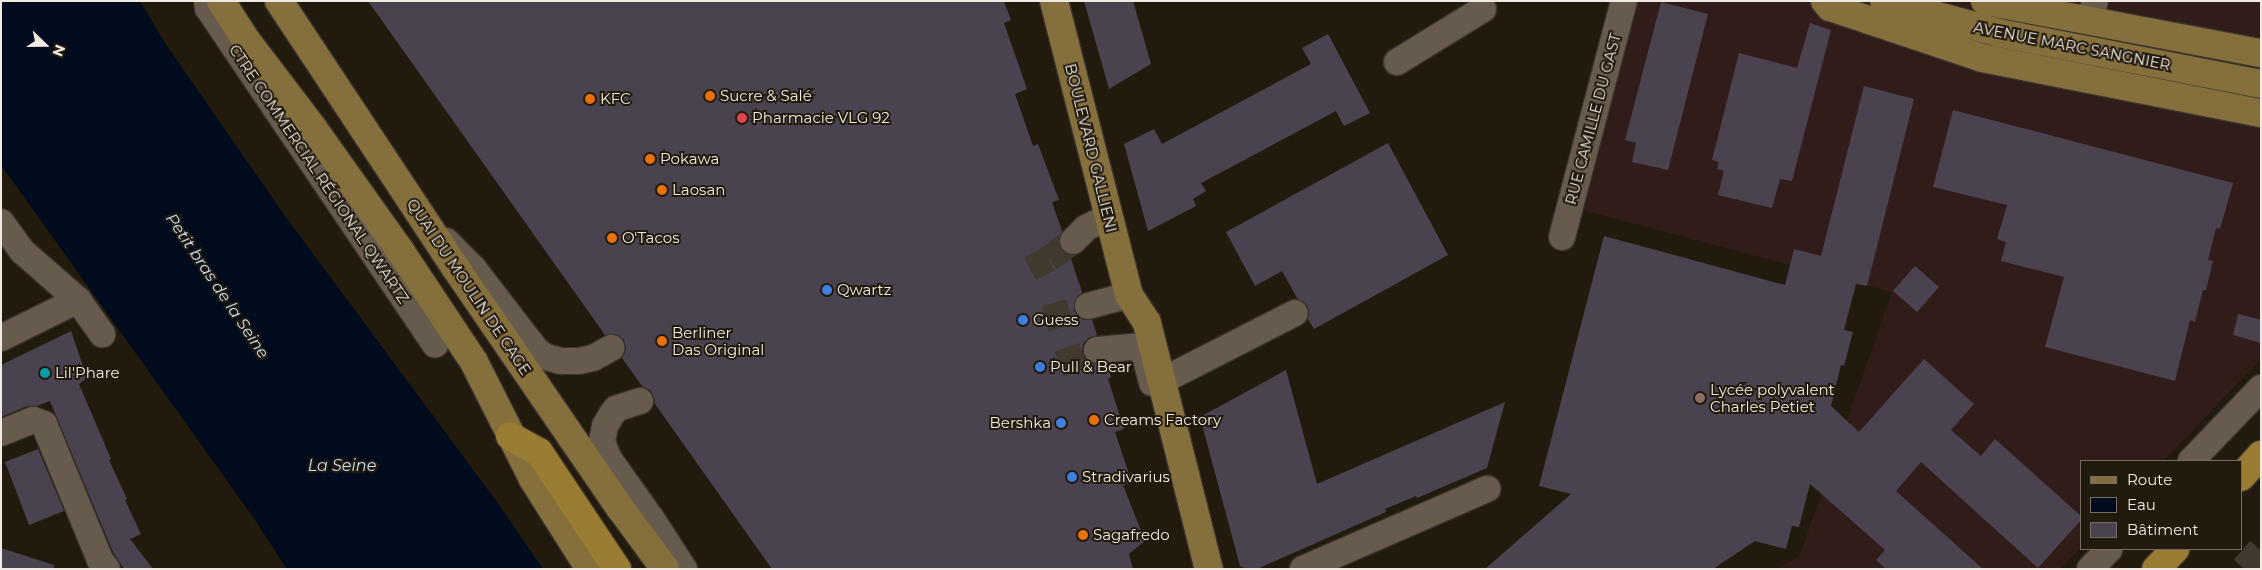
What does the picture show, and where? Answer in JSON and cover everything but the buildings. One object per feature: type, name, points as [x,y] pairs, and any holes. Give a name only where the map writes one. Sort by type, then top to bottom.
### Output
[{"type":"highway","points":[[510,436],[539,452],[617,569]]},
{"type":"highway","points":[[2242,476],[2261,455]]},
{"type":"highway","points":[[2156,569],[2174,550]]},
{"type":"main road","points":[[221,1],[246,40],[313,128],[401,252],[474,362],[533,479],[590,569]]},
{"type":"main road","points":[[242,1],[311,103],[313,128]]},
{"type":"main road","name":"QUAI DU MOULIN DE CAGE","points":[[280,1],[423,219],[620,510],[665,569]]},
{"type":"main road","name":"BOULEVARD GALLIENI","points":[[1054,1],[1129,295],[1147,323],[1209,569]]},
{"type":"main road","points":[[1825,1],[1830,6],[1840,10],[1982,58],[2261,113]]},
{"type":"main road","name":"AVENUE MARC SANGNIER","points":[[1884,1],[1999,33],[2261,84]]},
{"type":"main road","points":[[1985,1],[2093,11],[2261,53]]},
{"type":"main road","name":"BOULEVARD GALLIENI","points":[[1129,295],[1127,319],[1191,569]]},
{"type":"street","name":"CTRE COMMERCIAL RÉGIONAL QWARTZ","points":[[207,1],[208,8],[435,345]]},
{"type":"street","name":"RUE CAMILLE DU GAST","points":[[1562,237],[1624,1]]},
{"type":"street","points":[[1397,62],[1483,9]]},
{"type":"street","points":[[1073,241],[1086,228],[1108,217]]},
{"type":"street","points":[[423,219],[473,268],[537,351],[546,357],[561,361],[579,361],[593,358],[611,348]]},
{"type":"street","points":[[1,222],[22,251],[78,300],[102,334]]},
{"type":"street","points":[[1088,306],[1129,295]]},
{"type":"street","points":[[1,338],[78,300]]},
{"type":"street","points":[[1162,381],[1295,314]]},
{"type":"street","points":[[1098,350],[1134,347],[1145,356],[1168,442],[1174,453],[1181,459]]},
{"type":"street","points":[[2192,460],[2261,388]]},
{"type":"street","points":[[640,401],[616,409],[605,426],[602,442],[608,459],[651,518],[684,569]]},
{"type":"street","points":[[1,433],[33,420],[44,424],[99,566]]},
{"type":"street","points":[[1302,569],[1487,489]]},
{"type":"street","points":[[2090,569],[2108,550]]},
{"type":"shaded area","points":[[1636,1],[2261,1],[2261,359],[2164,460],[2080,460],[2080,548],[2060,569],[1776,569],[1799,557],[1892,292],[1579,209]]},
{"type":"water","name":"La Seine","points":[[1,1],[140,1],[165,43],[285,216],[500,506],[543,569],[287,569],[253,517],[1,165]]},
{"type":"tunnel","points":[[1030,269],[1049,259],[1073,241]]},
{"type":"tunnel","points":[[1045,319],[1088,306]]},
{"type":"tunnel","points":[[1059,364],[1097,350]]},
{"type":"tunnel","points":[[2244,569],[2261,550]]},
{"type":"place","name":"Sucre & Salé","points":[[710,96]]},
{"type":"place","name":"KFC","points":[[590,99]]},
{"type":"place","name":"Pharmacie VLG 92","points":[[742,118]]},
{"type":"place","name":"Pokawa","points":[[650,159]]},
{"type":"place","name":"Laosan","points":[[662,190]]},
{"type":"place","name":"O'Tacos","points":[[612,238]]},
{"type":"place","name":"Qwartz","points":[[827,290]]},
{"type":"place","name":"Guess","points":[[1023,320]]},
{"type":"place","name":"Berliner Das Original","points":[[662,341]]},
{"type":"place","name":"Pull & Bear","points":[[1040,367]]},
{"type":"place","name":"Lil'Phare","points":[[45,373]]},
{"type":"place","name":"Lycée polyvalent Charles Petiet","points":[[1700,398]]},
{"type":"place","name":"Creams Factory","points":[[1094,420]]},
{"type":"place","name":"Bershka","points":[[1061,423]]},
{"type":"place","name":"Stradivarius","points":[[1072,477]]},
{"type":"place","name":"Sagafredo","points":[[1083,535]]},
{"type":"water label","name":"Petit bras de la Seine","points":[[217,286]]}]
